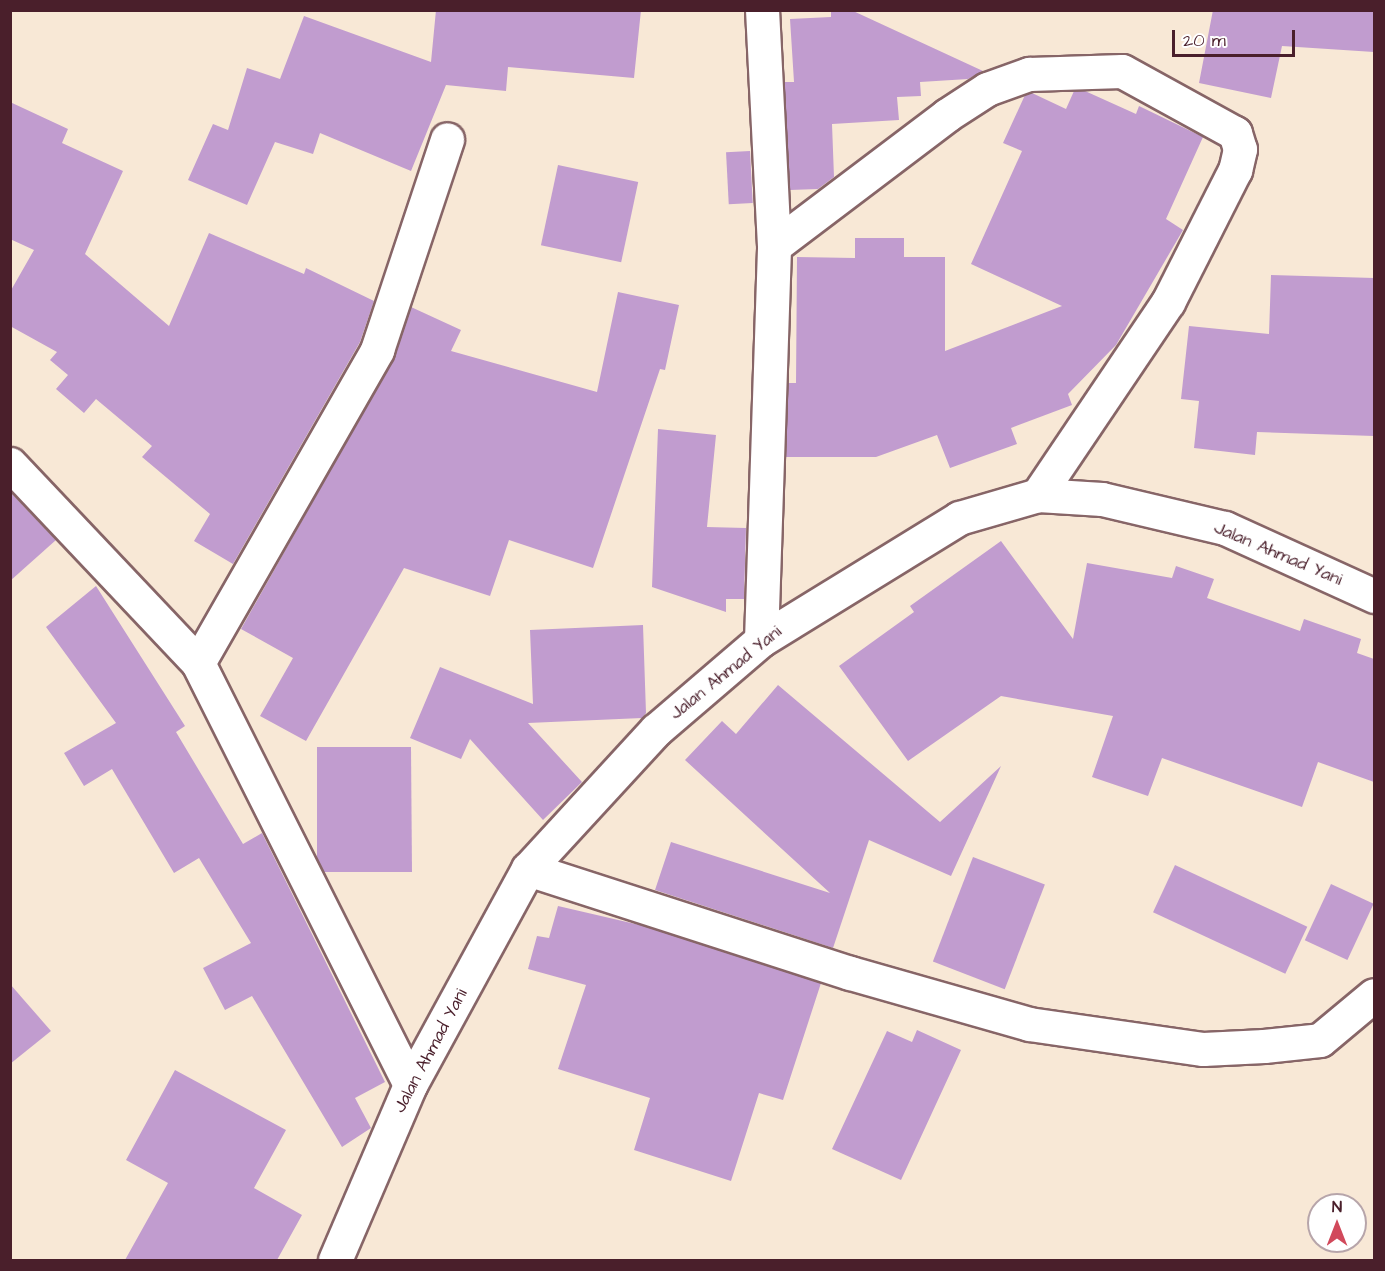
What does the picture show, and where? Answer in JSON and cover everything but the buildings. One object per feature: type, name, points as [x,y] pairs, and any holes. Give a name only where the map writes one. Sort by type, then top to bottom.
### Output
[{"type":"street","points":[[761,640],[774,246],[762,10]]},
{"type":"street","points":[[774,246],[947,115],[987,89],[1029,74],[1122,71],[1235,133],[1240,149],[1235,170],[1168,302],[1038,495]]},
{"type":"street","points":[[198,663],[377,350],[447,139]]},
{"type":"street","points":[[10,464],[198,663],[410,1085]]},
{"type":"street","name":"Jalan Ahmad Yani","points":[[334,1260],[410,1085],[528,870],[656,730],[761,640],[959,518],[1038,495],[1102,499],[1225,528],[1374,596]]},
{"type":"street","points":[[528,870],[850,973],[1029,1024],[1203,1049],[1264,1046],[1320,1040],[1374,995]]}]
